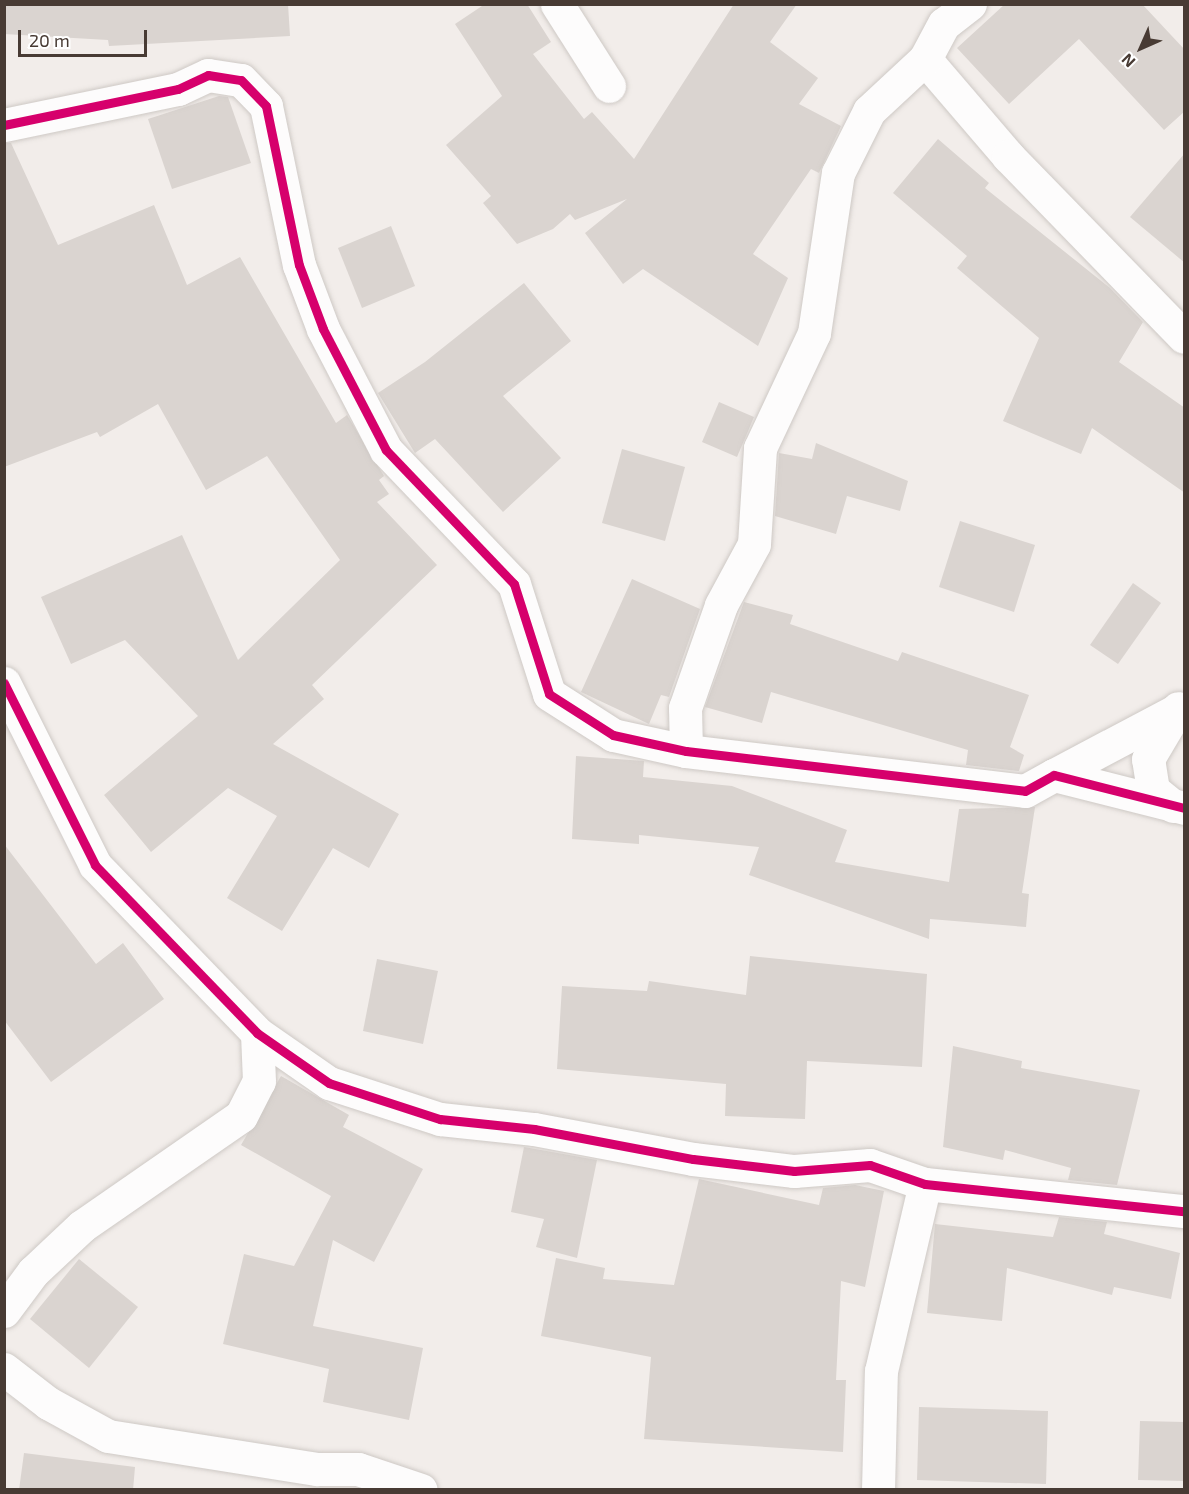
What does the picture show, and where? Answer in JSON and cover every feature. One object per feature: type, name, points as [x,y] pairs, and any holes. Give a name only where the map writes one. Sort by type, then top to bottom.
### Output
[{"type":"street","points":[[557,4],[609,86]]},
{"type":"street","points":[[686,751],[685,708],[721,605],[754,544],[760,448],[814,333],[838,173],[869,111],[925,58],[944,24],[970,4]]},
{"type":"street","points":[[925,58],[1008,156],[1185,337]]},
{"type":"street","points":[[4,125],[178,88],[208,75],[241,80],[266,106],[299,265],[323,329],[386,450],[514,584],[549,694],[613,735],[686,751],[1025,791],[1181,704]]},
{"type":"street","points":[[4,683],[95,864],[257,1033],[329,1083],[440,1119],[794,1171],[870,1165],[925,1184],[1185,1211]]},
{"type":"street","points":[[1179,807],[1153,790],[1148,759],[1181,704]]},
{"type":"street","points":[[1054,775],[1179,807]]},
{"type":"street","points":[[4,1311],[33,1272],[82,1226],[241,1116],[259,1081],[257,1033]]},
{"type":"street","points":[[878,1490],[881,1371],[925,1184]]},
{"type":"street","points":[[4,1369],[48,1403],[108,1436],[317,1469],[358,1469],[421,1490]]},
{"type":"building","points":[[4,4],[288,4],[290,36],[109,46],[108,40],[4,34]]},
{"type":"building","points":[[485,4],[527,4],[551,42],[533,54],[584,119],[592,112],[634,159],[734,4],[797,4],[770,42],[818,78],[799,104],[841,126],[819,173],[811,169],[753,254],[788,278],[758,346],[643,269],[623,284],[585,233],[627,199],[575,220],[570,214],[553,229],[517,244],[483,203],[491,196],[446,145],[502,96],[455,24]]},
{"type":"building","points":[[1005,4],[1142,4],[1185,50],[1185,111],[1164,130],[1079,39],[1009,104],[957,48]]},
{"type":"building","points":[[219,96],[228,97],[251,163],[172,189],[148,119]]},
{"type":"building","points":[[938,139],[989,183],[985,188],[1110,288],[1143,322],[1119,362],[1185,408],[1185,493],[1092,428],[1081,454],[1003,421],[1039,338],[957,268],[967,256],[893,193]]},
{"type":"building","points":[[4,143],[11,143],[58,245],[154,205],[187,285],[240,257],[336,423],[347,415],[384,476],[379,480],[389,494],[377,502],[437,565],[312,685],[324,699],[273,744],[399,814],[369,868],[333,848],[282,931],[227,898],[277,816],[228,788],[151,852],[104,795],[198,716],[125,640],[71,664],[41,597],[182,535],[238,660],[340,560],[267,456],[206,490],[158,404],[100,437],[97,432],[4,467]]},
{"type":"building","points":[[1185,153],[1185,263],[1130,217]]},
{"type":"building","points":[[391,226],[415,286],[362,308],[338,248]]},
{"type":"building","points":[[524,283],[571,341],[503,396],[561,458],[503,512],[435,439],[415,453],[378,393],[425,362]]},
{"type":"building","points":[[719,402],[754,417],[737,457],[702,442]]},
{"type":"building","points":[[816,443],[908,481],[900,511],[847,496],[836,534],[775,516],[779,453],[812,459]]},
{"type":"building","points":[[622,449],[685,467],[665,541],[602,523]]},
{"type":"building","points":[[960,521],[1035,545],[1014,612],[939,587]]},
{"type":"building","points":[[632,579],[700,609],[669,697],[661,695],[649,724],[581,692]]},
{"type":"building","points":[[1133,583],[1161,603],[1118,664],[1090,645]]},
{"type":"building","points":[[744,602],[793,615],[790,624],[898,661],[902,652],[1029,695],[1010,747],[1024,755],[1019,771],[966,765],[968,750],[771,692],[762,723],[705,707]]},
{"type":"building","points":[[576,756],[644,761],[643,777],[732,786],[847,830],[835,862],[949,882],[959,809],[1035,807],[1022,893],[1029,894],[1026,927],[930,919],[929,939],[749,875],[759,847],[639,835],[639,844],[572,839]]},
{"type":"building","points":[[4,844],[96,964],[123,943],[164,999],[51,1082],[4,1020]]},
{"type":"building","points":[[750,956],[927,974],[922,1067],[807,1061],[805,1119],[725,1116],[726,1084],[557,1069],[562,986],[647,991],[649,981],[746,995]]},
{"type":"building","points":[[377,959],[438,971],[423,1044],[363,1031]]},
{"type":"building","points":[[953,1046],[1022,1061],[1021,1068],[1140,1090],[1117,1185],[1068,1180],[1071,1168],[1005,1150],[1003,1160],[943,1147]]},
{"type":"building","points":[[281,1076],[349,1115],[343,1127],[423,1169],[374,1262],[333,1240],[313,1326],[423,1348],[409,1420],[323,1402],[329,1369],[223,1344],[244,1254],[294,1266],[331,1196],[241,1145]]},
{"type":"building","points":[[524,1147],[597,1160],[577,1258],[536,1247],[544,1219],[511,1212]]},
{"type":"building","points":[[699,1179],[819,1205],[823,1188],[855,1185],[884,1191],[865,1287],[841,1281],[836,1380],[846,1380],[843,1452],[644,1439],[651,1357],[541,1336],[556,1258],[605,1268],[603,1279],[674,1285]]},
{"type":"building","points":[[1059,1217],[1107,1222],[1104,1234],[1180,1253],[1171,1299],[1114,1287],[1112,1295],[1007,1268],[1002,1321],[927,1313],[935,1224],[1053,1237]]},
{"type":"building","points":[[79,1259],[138,1307],[89,1368],[30,1319]]},
{"type":"building","points":[[919,1407],[1048,1411],[1046,1484],[917,1480]]},
{"type":"building","points":[[1140,1421],[1185,1422],[1185,1481],[1138,1480]]},
{"type":"building","points":[[24,1453],[135,1467],[133,1490],[19,1490]]},
{"type":"cycle path","points":[[4,125],[178,89],[208,75],[241,80],[266,106],[299,265],[323,329],[386,450],[514,584],[549,694],[613,735],[686,751],[1025,791],[1054,775],[1184,808]]},
{"type":"cycle path","points":[[4,683],[95,865],[257,1033],[329,1083],[440,1119],[534,1129],[693,1159],[794,1171],[870,1165],[925,1184],[1184,1211]]}]
